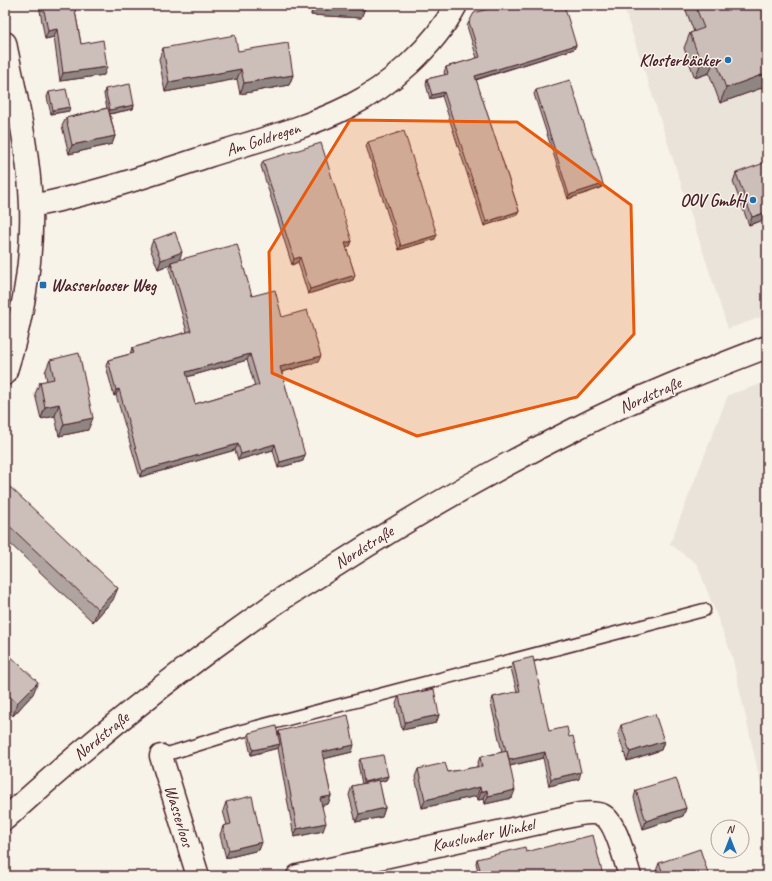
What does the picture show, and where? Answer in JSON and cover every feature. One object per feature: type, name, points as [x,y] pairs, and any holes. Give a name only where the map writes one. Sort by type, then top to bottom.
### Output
[{"type":"street","name":"Am Goldregen","points":[[31,206],[66,199],[176,167],[308,124],[348,106],[404,69],[429,45],[451,16],[456,5]]},
{"type":"street","points":[[5,44],[25,144],[31,206],[30,248],[21,313],[17,337],[5,374]]},
{"type":"street","name":"Nordstraße","points":[[5,819],[42,785],[146,700],[263,612],[389,531],[483,476],[577,427],[692,376],[767,347]]},
{"type":"street","name":"Wasserloos","points":[[161,756],[198,876]]},
{"type":"street","name":"Kauslunder Winkel","points":[[298,876],[580,814],[593,813],[606,818],[614,830],[630,876]]},
{"type":"lane","points":[[161,756],[238,732],[704,610]]},
{"type":"highlighted area","points":[[350,120],[517,122],[631,205],[634,334],[577,397],[417,436],[272,373],[269,252]]},
{"type":"shaded area","points":[[623,5],[767,5],[767,315],[728,329]]},
{"type":"shaded area","points":[[767,382],[767,811],[732,656],[697,564],[670,544],[728,395]]},
{"type":"building","points":[[43,5],[74,5],[81,44],[103,40],[107,67],[63,73],[57,29],[48,31]]},
{"type":"building","points":[[501,5],[564,5],[576,45],[475,76],[519,211],[486,222],[444,92],[432,95],[427,79],[448,74],[446,67],[480,57],[469,22],[474,13]]},
{"type":"building","name":"Klosterbäcker","points":[[695,5],[767,5],[767,73],[726,88],[715,58],[701,63],[690,33],[704,28]]},
{"type":"building","points":[[235,35],[238,51],[288,43],[293,75],[244,83],[241,69],[169,82],[163,48]]},
{"type":"building","points":[[570,80],[603,184],[569,195],[536,90]]},
{"type":"building","points":[[130,84],[134,105],[110,110],[105,89]]},
{"type":"building","points":[[66,89],[70,107],[53,110],[49,92]]},
{"type":"building","points":[[108,108],[115,136],[72,145],[66,118]]},
{"type":"building","points":[[404,131],[437,235],[401,246],[368,142]]},
{"type":"building","points":[[321,143],[352,241],[345,243],[355,275],[310,289],[300,257],[294,259],[263,161]]},
{"type":"building","name":"OOV GmbH","points":[[767,162],[767,212],[752,217],[736,173]]},
{"type":"building","points":[[175,232],[182,252],[161,260],[153,240]]},
{"type":"building","points":[[237,244],[252,296],[275,290],[282,317],[307,310],[321,356],[280,367],[305,455],[280,462],[275,444],[241,454],[238,444],[142,471],[119,389],[116,390],[108,360],[134,353],[132,348],[191,331],[171,262]],"holes":[[[250,354],[259,385],[195,404],[186,372]]]},
{"type":"building","points":[[79,353],[93,418],[64,424],[59,404],[45,407],[40,382],[54,379],[50,360]]},
{"type":"building","points":[[10,487],[118,588],[98,609],[5,522],[5,493]]},
{"type":"building","points":[[5,651],[38,682],[17,703],[5,692]]},
{"type":"building","points":[[533,657],[549,731],[567,727],[569,737],[573,736],[581,772],[551,779],[545,752],[509,760],[493,697],[520,691],[513,662]]},
{"type":"building","points":[[434,689],[439,715],[405,722],[399,696]]},
{"type":"building","points":[[655,714],[664,741],[630,752],[621,725]]},
{"type":"building","points":[[348,715],[354,745],[322,752],[331,796],[320,798],[326,823],[297,829],[279,731]]},
{"type":"building","points":[[276,726],[280,744],[253,750],[249,733]]},
{"type":"building","points":[[507,751],[515,790],[488,796],[487,790],[481,792],[480,787],[425,800],[418,769],[445,763],[448,772],[482,766],[480,757]]},
{"type":"building","points":[[383,755],[388,776],[364,782],[360,759]]},
{"type":"building","points":[[676,778],[686,808],[646,821],[636,790]]},
{"type":"building","points":[[379,780],[385,808],[359,814],[352,786]]},
{"type":"building","points":[[252,796],[262,842],[229,850],[223,826],[231,824],[226,802]]},
{"type":"building","points":[[593,835],[603,876],[482,876],[477,859],[525,847],[526,852]]},
{"type":"building","points":[[700,849],[709,876],[664,876],[659,863]]},
{"type":"place","name":"Klosterbäcker","points":[[728,60]]},
{"type":"place","name":"OOV GmbH","points":[[753,200]]},
{"type":"place","name":"Wasserlooser Weg","points":[[43,285]]}]
